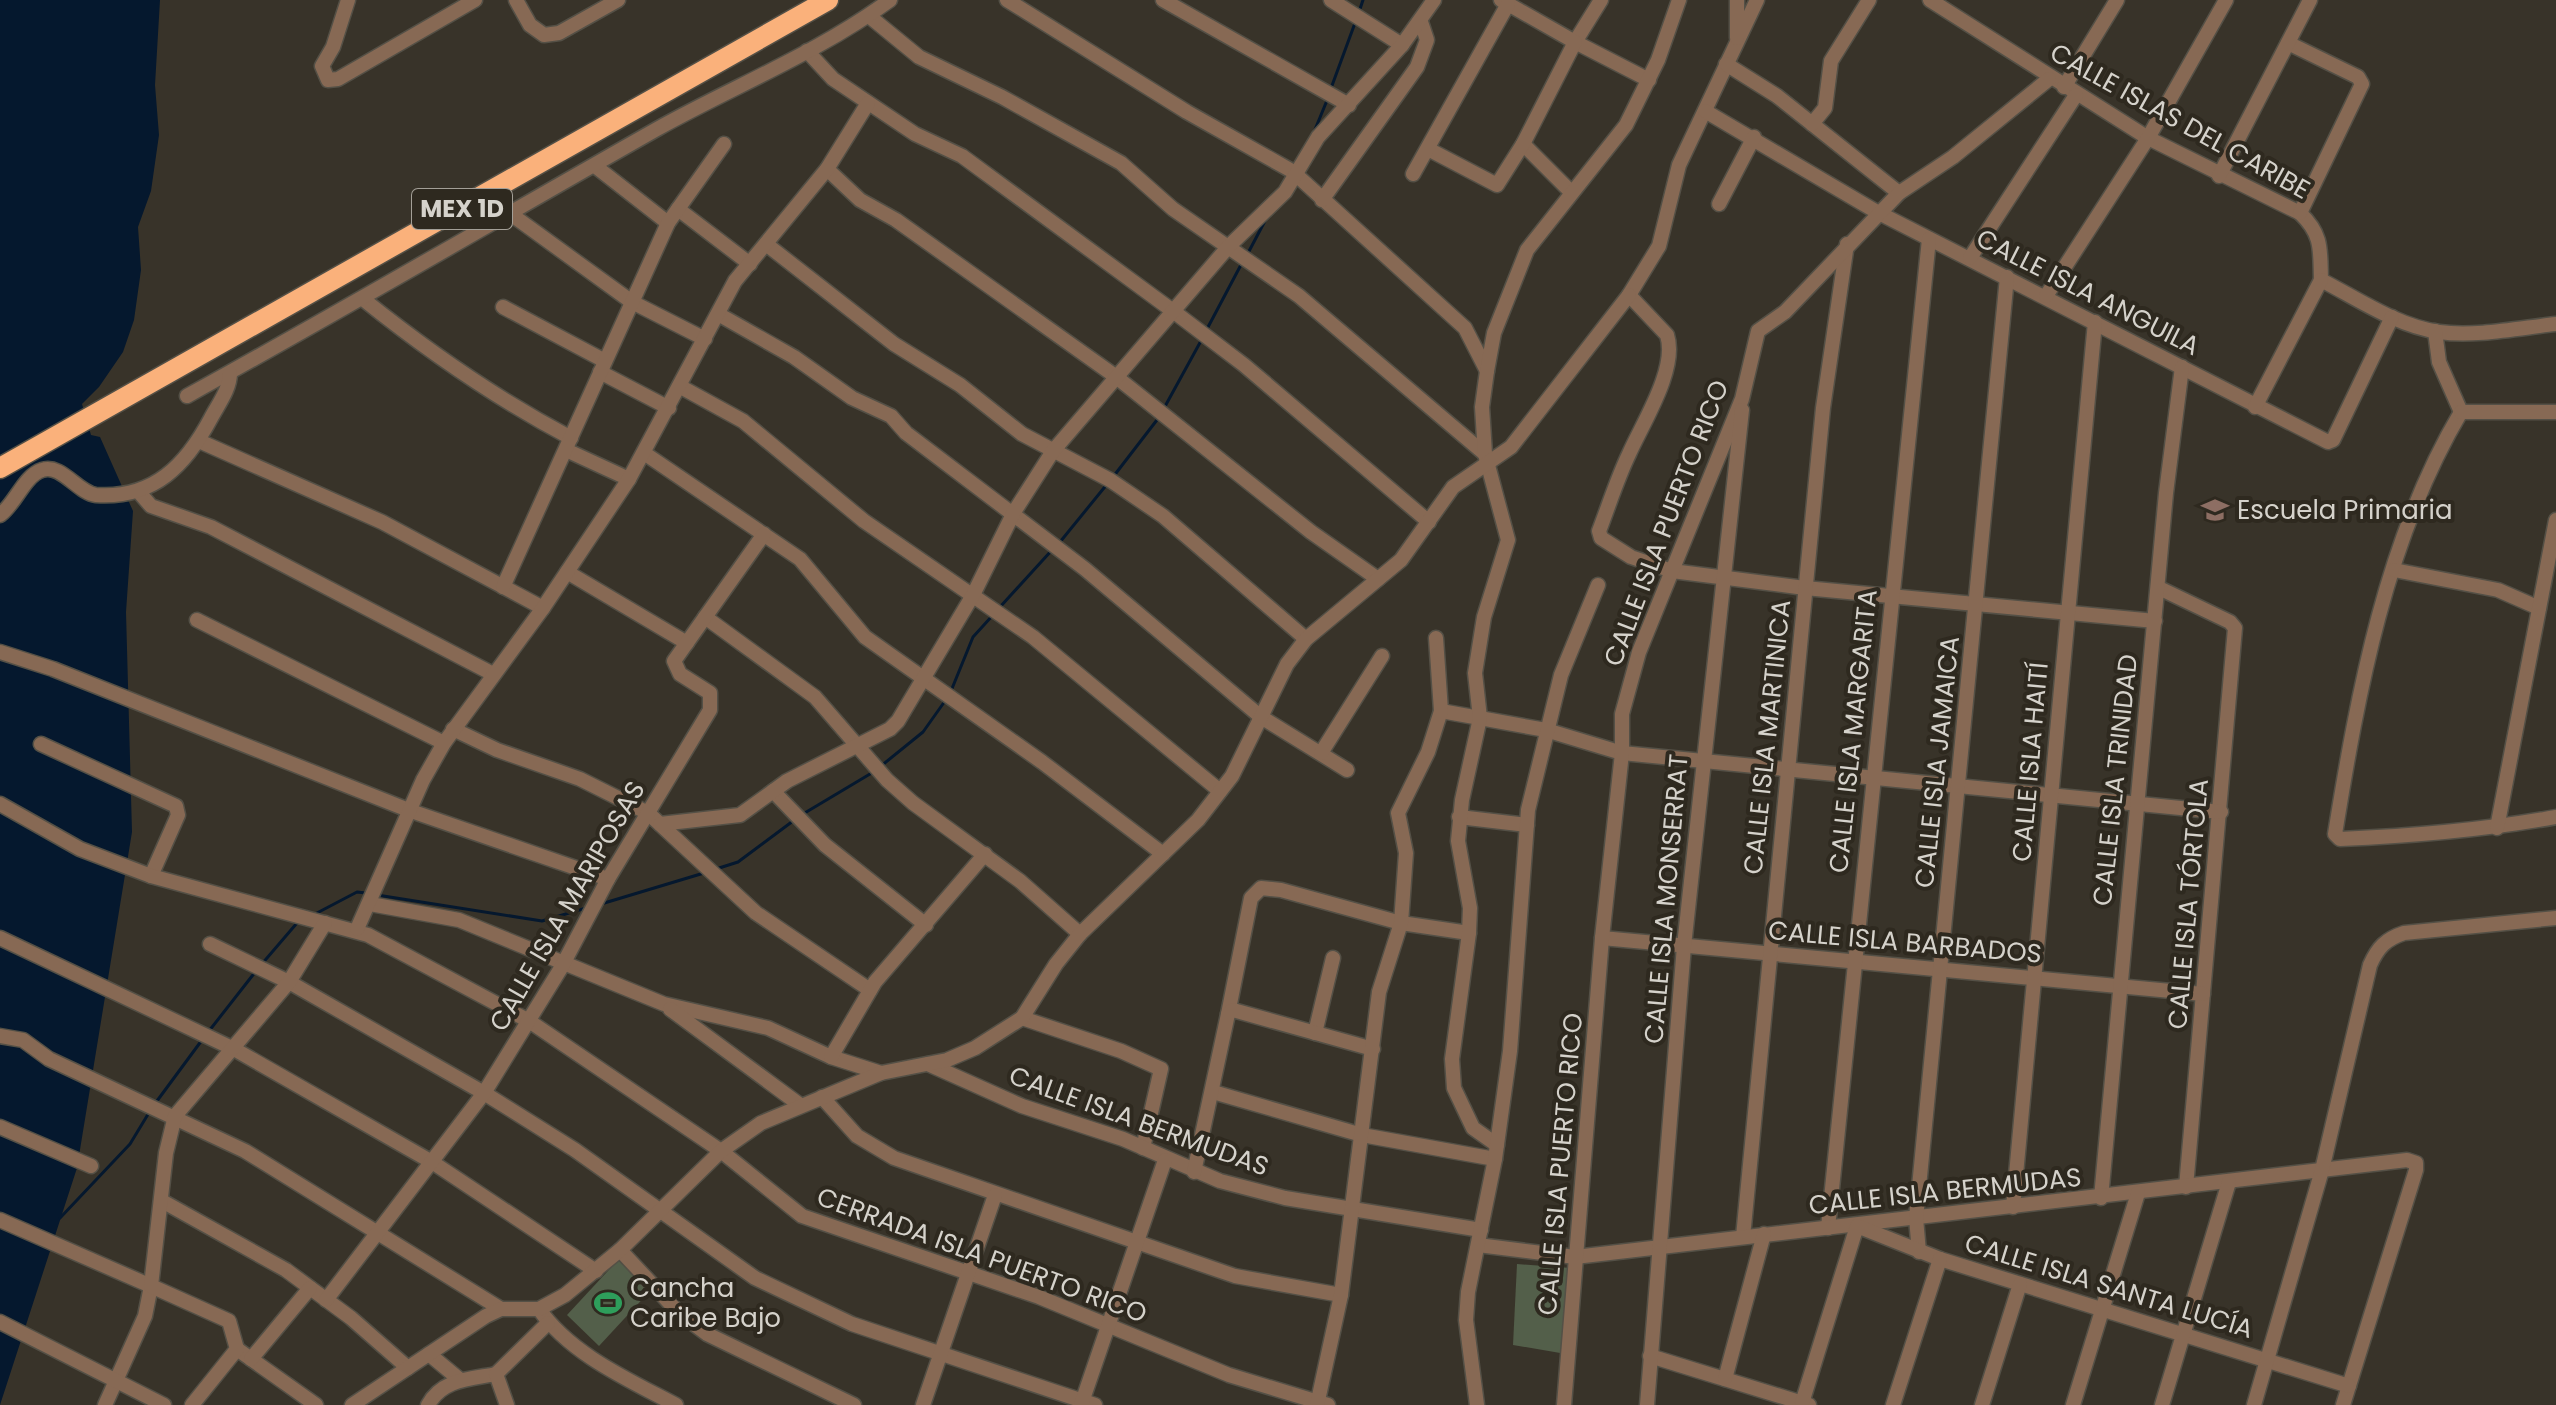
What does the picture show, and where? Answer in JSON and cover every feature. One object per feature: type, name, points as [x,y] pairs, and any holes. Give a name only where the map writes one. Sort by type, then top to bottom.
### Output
[{"type":"highway","name":"MEX 1D","points":[[0,468],[828,0]]},
{"type":"street","points":[[348,0],[333,47],[322,66],[328,80],[338,79],[475,0]]},
{"type":"street","points":[[516,0],[530,25],[544,35],[559,33],[618,0]]},
{"type":"street","points":[[187,396],[363,299],[457,242],[512,215],[658,129],[807,51],[869,16],[890,0]]},
{"type":"street","points":[[1007,0],[1030,18],[1142,81],[1297,177],[1465,328],[1487,371]]},
{"type":"street","points":[[1163,0],[1349,105]]},
{"type":"street","points":[[1331,0],[1402,45]]},
{"type":"street","points":[[660,824],[740,815],[773,791],[890,729],[973,595],[1014,512],[1053,451],[1229,246],[1297,177],[1318,137],[1402,45],[1434,0]]},
{"type":"street","points":[[1428,149],[1497,185],[1523,144],[1575,42],[1601,0]]},
{"type":"street","points":[[1496,1152],[1473,1128],[1454,1088],[1452,1059],[1469,933],[1469,896],[1458,841],[1459,817],[1480,718],[1475,673],[1484,617],[1508,540],[1486,458],[1482,407],[1487,371],[1494,333],[1527,250],[1570,191],[1626,125],[1649,80],[1679,0]]},
{"type":"street","points":[[1737,0],[1737,42]]},
{"type":"street","points":[[352,1405],[376,1398],[408,1368],[501,1309],[539,1309],[565,1295],[620,1250],[721,1151],[761,1123],[881,1073],[928,1064],[975,1048],[1022,1018],[1056,964],[1080,934],[1163,854],[1232,776],[1287,664],[1306,639],[1412,549],[1453,487],[1486,458],[1517,440],[1629,295],[1659,246],[1679,165],[1757,0]]},
{"type":"street","points":[[1812,124],[1825,108],[1831,61],[1869,0]]},
{"type":"street","name":"CALLE ISLAS DEL CARIBE","points":[[1930,0],[2049,79],[2148,138],[2219,176],[2300,213],[2314,227],[2319,240],[2321,280]]},
{"type":"street","points":[[2046,296],[2148,138],[2226,0]]},
{"type":"street","points":[[2219,176],[2310,0]]},
{"type":"street","points":[[1413,174],[1504,2],[1649,80]]},
{"type":"street","points":[[1970,258],[2070,91],[2110,2]]},
{"type":"street","points":[[869,16],[919,57],[1002,97],[1121,163],[1173,209],[1299,296],[1486,458]]},
{"type":"street","points":[[1322,200],[1417,67],[1427,40],[1421,22]]},
{"type":"street","points":[[2288,43],[2361,80],[2362,84],[2300,213]]},
{"type":"street","points":[[807,51],[833,79],[915,134],[962,156],[1173,311],[1244,365],[1429,522]]},
{"type":"street","points":[[1726,64],[1777,96],[1899,193]]},
{"type":"street","name":"CALLE ISLA PUERTO RICO","points":[[1564,1405],[1602,938],[1622,753],[1622,714],[1635,668],[1742,399],[1758,331],[1785,312],[1877,212],[1899,193],[1953,157],[2049,79]]},
{"type":"street","points":[[357,929],[444,743],[543,608],[629,479],[681,387],[735,281],[827,169],[868,103]]},
{"type":"street","name":"CALLE ISLA ANGUILA","points":[[1705,111],[1877,212],[2046,296],[2255,407],[2331,442],[2392,317]]},
{"type":"street","points":[[1719,204],[1754,137]]},
{"type":"street","points":[[503,587],[668,223],[724,144]]},
{"type":"street","points":[[1523,144],[1570,191]]},
{"type":"street","points":[[595,166],[668,223]]},
{"type":"street","points":[[827,169],[860,200],[896,220],[1115,376],[1311,532],[1378,579]]},
{"type":"street","points":[[678,209],[750,264]]},
{"type":"street","points":[[512,215],[632,302],[705,339]]},
{"type":"street","name":"CALLE ISLA MARGARITA","points":[[1828,1228],[1929,239]]},
{"type":"street","name":"CALLE ISLA MARTINICA","points":[[1743,1237],[1823,408],[1847,243]]},
{"type":"street","points":[[766,244],[894,344],[960,385],[1022,434],[1110,480],[1163,516],[1306,639]]},
{"type":"street","name":"CALLE ISLA JAMAICA","points":[[1919,1252],[1916,1218],[1961,784],[2007,277]]},
{"type":"street","points":[[2255,407],[2321,280],[2392,317],[2435,331],[2453,333],[2556,324]]},
{"type":"street","points":[[1629,295],[1667,335],[1669,343],[1661,384],[1599,531],[1601,538],[1631,557],[1672,571],[1723,578],[2155,621]]},
{"type":"street","points":[[363,299],[435,357],[498,393],[513,408],[629,479]]},
{"type":"street","points":[[503,307],[669,408]]},
{"type":"street","points":[[718,314],[794,357],[852,398],[891,416],[906,433],[1014,512],[1261,717],[1347,770]]},
{"type":"street","name":"CALLE ISLA HAITÍ","points":[[2013,1207],[2095,322]]},
{"type":"street","points":[[2435,331],[2439,362],[2461,412]]},
{"type":"street","name":"CALLE ISLA TRINIDAD","points":[[2101,1198],[2118,986],[2182,367]]},
{"type":"street","points":[[0,515],[18,498],[33,475],[44,469],[54,470],[93,495],[138,491],[160,483],[177,470],[199,441],[228,388],[230,373]]},
{"type":"street","points":[[681,387],[743,421],[864,521],[1033,637],[1220,791]]},
{"type":"street","name":"CALLE ISLA MONSERRAT","points":[[1647,1405],[1684,946],[1742,399]]},
{"type":"street","points":[[2461,412],[2556,412]]},
{"type":"street","points":[[2461,412],[2446,437],[2394,570],[2368,661],[2335,834],[2340,839],[2387,837],[2497,828],[2556,817]]},
{"type":"street","points":[[199,441],[382,522],[543,608]]},
{"type":"street","points":[[644,453],[800,559],[865,637],[1163,854]]},
{"type":"street","points":[[138,491],[151,506],[211,527],[493,674]]},
{"type":"street","points":[[2497,828],[2556,520]]},
{"type":"street","name":"CALLE ISLA MARIPOSAS","points":[[326,1300],[376,1230],[484,1093],[565,961],[608,879],[712,700],[710,693],[675,668],[674,661],[764,534]]},
{"type":"street","points":[[2394,570],[2486,587],[2539,608]]},
{"type":"street","points":[[567,572],[687,643]]},
{"type":"street","points":[[1477,1405],[1466,1320],[1468,1292],[1496,1152],[1518,970],[1527,825],[1546,730],[1574,636],[1598,585]]},
{"type":"street","name":"CALLE ISLA TÓRTOLA","points":[[2159,588],[2234,624],[2221,812],[2186,1187]]},
{"type":"street","points":[[705,617],[815,697],[856,747],[913,803],[1039,896],[1080,934]]},
{"type":"street","points":[[197,620],[444,743]]},
{"type":"street","points":[[1321,1404],[1341,1295],[1379,992],[1401,923],[1406,853],[1398,813],[1428,752],[1441,711],[1436,638]]},
{"type":"street","points":[[0,652],[53,669],[411,811],[608,879]]},
{"type":"street","points":[[1321,753],[1382,656]]},
{"type":"street","points":[[1441,711],[1546,730],[1622,753],[2221,812]]},
{"type":"street","points":[[453,729],[497,750],[580,779],[648,813],[756,913],[870,990]]},
{"type":"street","points":[[41,744],[176,806],[178,815],[151,876]]},
{"type":"street","points":[[773,791],[825,845],[926,925]]},
{"type":"street","name":"CERRADA ISLA PUERTO RICO","points":[[0,804],[80,849],[151,876],[357,929],[529,1021],[721,1151],[802,1216],[969,1271],[1229,1375],[1321,1404]]},
{"type":"street","points":[[1459,817],[1527,825]]},
{"type":"street","points":[[831,1057],[870,990],[985,854]]},
{"type":"street","points":[[1194,1172],[1251,898],[1261,888],[1281,890],[1401,923],[1469,933]]},
{"type":"street","points":[[370,904],[459,920],[664,1004],[768,1028],[831,1057],[881,1073]]},
{"type":"street","points":[[2254,1405],[2322,1170],[2370,965],[2377,949],[2389,938],[2404,933],[2556,918]]},
{"type":"street","points":[[105,1405],[145,1316],[166,1153],[175,1116],[289,982],[325,923]]},
{"type":"street","points":[[0,938],[234,1049],[432,1162],[596,1271]]},
{"type":"street","name":"CALLE ISLA BARBADOS","points":[[1602,938],[2203,994]]},
{"type":"street","points":[[210,944],[289,982],[484,1093],[660,1209],[755,1278],[810,1307],[1086,1403],[1106,1327],[1139,1240],[1151,1192],[1165,1160]]},
{"type":"street","points":[[1315,1033],[1333,958]]},
{"type":"street","points":[[664,1004],[800,1105]]},
{"type":"street","points":[[1228,1014],[1239,1009],[1373,1049]]},
{"type":"street","points":[[1022,1018],[1121,1051],[1161,1069],[1143,1148]]},
{"type":"street","points":[[0,1036],[23,1040],[49,1059],[245,1151],[501,1309]]},
{"type":"street","name":"CALLE ISLA BERMUDAS","points":[[928,1064],[1022,1106],[1143,1148],[1194,1172],[1285,1198],[1575,1257],[2407,1160],[2416,1163],[2349,1386]]},
{"type":"street","points":[[1213,1092],[1362,1135],[1496,1152]]},
{"type":"street","points":[[822,1097],[857,1136],[882,1152],[995,1195],[1139,1240],[1235,1276],[1341,1295]]},
{"type":"street","points":[[0,1127],[91,1166]]},
{"type":"street","points":[[2162,1405],[2229,1182]]},
{"type":"street","points":[[2073,1405],[2138,1193]]},
{"type":"street","points":[[923,1405],[995,1195]]},
{"type":"street","points":[[162,1201],[251,1247],[326,1300],[408,1368]]},
{"type":"street","points":[[0,1220],[229,1321],[237,1349],[316,1405]]},
{"type":"street","points":[[1650,1356],[1725,1379],[1772,1400],[1806,1404],[1857,1226]]},
{"type":"street","name":"CALLE ISLA SANTA LUCÍA","points":[[1857,1226],[1940,1259],[2349,1386]]},
{"type":"street","points":[[1725,1379],[1764,1234]]},
{"type":"street","points":[[620,1250],[679,1313],[707,1334],[854,1405]]},
{"type":"street","points":[[1893,1405],[1940,1259]]},
{"type":"street","points":[[1982,1405],[2020,1284]]},
{"type":"street","points":[[251,1359],[310,1288]]},
{"type":"street","points":[[539,1309],[548,1323],[609,1369],[676,1405]]},
{"type":"street","points":[[0,1322],[164,1405]]},
{"type":"street","points":[[428,1405],[442,1389],[459,1379],[496,1374],[548,1323]]},
{"type":"street","points":[[192,1405],[237,1349]]},
{"type":"street","points":[[429,1354],[459,1379]]},
{"type":"street","points":[[496,1374],[508,1405]]},
{"type":"street","points":[[2343,1405],[2349,1386]]},
{"type":"green space","name":"Cancha Caribe Bajo","points":[[618,1260],[649,1292],[599,1346],[567,1315]]},
{"type":"green space","points":[[1517,1264],[1571,1268],[1566,1354],[1513,1345]]},
{"type":"water","points":[[0,0],[160,0],[155,85],[159,135],[151,191],[138,227],[141,270],[134,320],[123,352],[99,387],[82,404],[91,435],[100,437],[133,511],[126,612],[132,832],[77,1168],[0,1405]]},
{"type":"waterway","points":[[1359,12],[1363,0]]},
{"type":"waterway","points":[[1330,91],[1355,23]]},
{"type":"waterway","points":[[1314,132],[1328,98]]},
{"type":"waterway","points":[[1247,255],[1266,219]]},
{"type":"waterway","points":[[1207,329],[1243,261]]},
{"type":"waterway","points":[[1163,410],[1202,339]]},
{"type":"waterway","points":[[1113,477],[1160,416]]},
{"type":"waterway","points":[[1060,542],[1108,483]]},
{"type":"waterway","points":[[1000,607],[1052,550]]},
{"type":"waterway","points":[[951,691],[973,637],[993,615]]},
{"type":"waterway","points":[[881,766],[923,732],[945,701]]},
{"type":"waterway","points":[[803,814],[875,771]]},
{"type":"waterway","points":[[716,869],[738,862],[793,821]]},
{"type":"waterway","points":[[601,904],[704,873]]},
{"type":"waterway","points":[[315,914],[357,892],[366,893]]},
{"type":"waterway","points":[[377,895],[542,921],[586,908]]},
{"type":"waterway","points":[[261,965],[297,923]]},
{"type":"waterway","points":[[209,1031],[256,971]]},
{"type":"waterway","points":[[154,1105],[202,1040]]},
{"type":"waterway","points":[[60,1218],[130,1144],[150,1111]]},
{"type":"place","name":"Escuela Primaria","points":[[2215,510]]},
{"type":"place","name":"Cancha Caribe Bajo","points":[[608,1303]]}]
